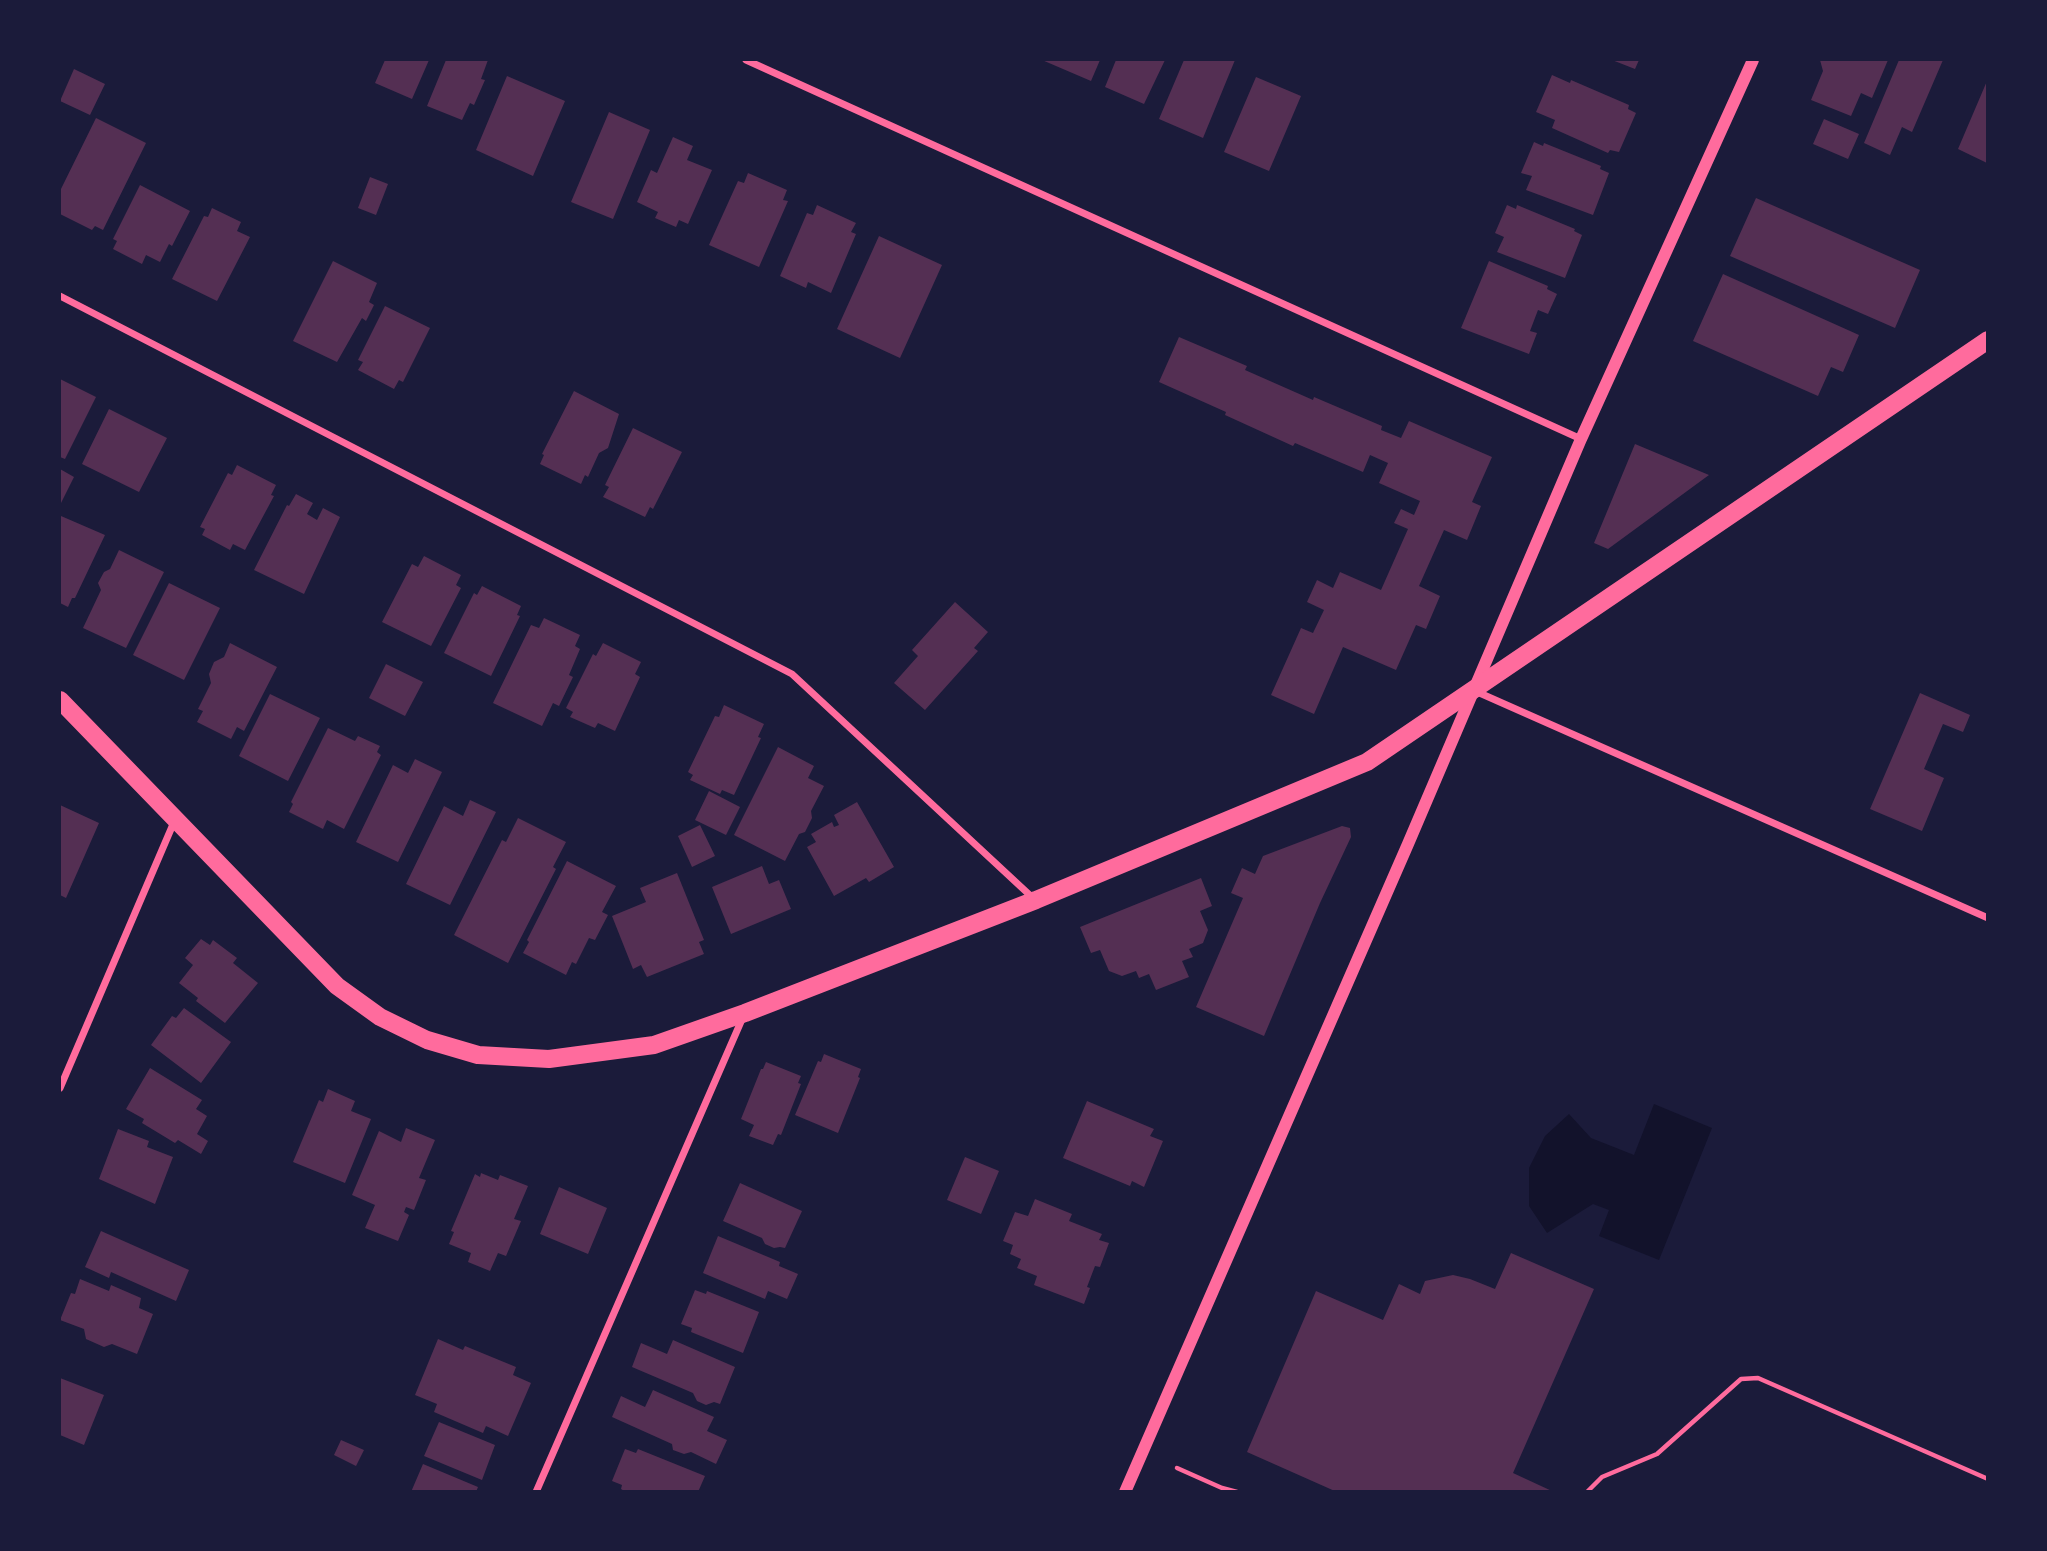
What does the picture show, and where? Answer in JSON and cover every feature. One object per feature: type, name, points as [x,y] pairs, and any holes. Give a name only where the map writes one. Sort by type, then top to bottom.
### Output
[{"type":"main road","points":[[60,700],[337,986],[380,1017],[428,1040],[478,1055],[549,1059],[654,1045],[745,1013],[1036,900],[1367,762],[1987,340]]},
{"type":"street","points":[[746,60],[1581,439]]},
{"type":"street","points":[[1125,1492],[1581,439],[1753,60]]},
{"type":"street","points":[[60,296],[792,674],[1036,900]]},
{"type":"street","points":[[1474,691],[1987,918]]},
{"type":"street","points":[[60,1088],[175,820]]},
{"type":"street","points":[[536,1492],[745,1013]]},
{"type":"path","points":[[1587,1492],[1602,1477],[1657,1454],[1741,1379],[1758,1378],[1987,1479]]},
{"type":"path","points":[[1177,1468],[1237,1492]]},
{"type":"shaded area","points":[[1654,1104],[1712,1128],[1659,1260],[1599,1236],[1609,1210],[1593,1204],[1547,1233],[1529,1206],[1529,1168],[1545,1136],[1569,1114],[1591,1138],[1634,1155]]},
{"type":"building","points":[[385,60],[429,60],[412,99],[375,83]]},
{"type":"building","points":[[446,60],[488,60],[481,79],[485,80],[474,105],[470,103],[462,120],[427,106]]},
{"type":"building","points":[[1042,60],[1100,60],[1091,81]]},
{"type":"building","points":[[1116,60],[1165,60],[1144,104],[1105,87]]},
{"type":"building","points":[[1184,60],[1235,60],[1203,138],[1159,119]]},
{"type":"building","points":[[1612,60],[1639,60],[1635,69]]},
{"type":"building","points":[[1820,60],[1888,60],[1872,98],[1861,93],[1851,116],[1811,100],[1823,71]]},
{"type":"building","points":[[1899,60],[1943,60],[1912,132],[1902,127],[1890,155],[1864,143]]},
{"type":"building","points":[[74,69],[105,84],[90,115],[60,101]]},
{"type":"building","points":[[1552,75],[1570,83],[1571,80],[1629,105],[1628,109],[1636,113],[1619,152],[1610,150],[1608,153],[1552,128],[1555,120],[1536,112]]},
{"type":"building","points":[[507,76],[565,101],[533,176],[476,150]]},
{"type":"building","points":[[1256,77],[1301,96],[1269,171],[1224,152]]},
{"type":"building","points":[[1987,81],[1987,163],[1958,149]]},
{"type":"building","points":[[609,112],[650,130],[613,219],[571,202]]},
{"type":"building","points":[[96,118],[146,143],[103,230],[95,226],[92,230],[60,214],[60,191]]},
{"type":"building","points":[[1824,119],[1859,134],[1848,159],[1813,144]]},
{"type":"building","points":[[673,137],[693,146],[687,160],[712,170],[688,224],[679,220],[676,227],[655,218],[658,212],[637,202],[651,170],[657,173]]},
{"type":"building","points":[[1534,142],[1543,146],[1544,143],[1601,166],[1600,169],[1609,173],[1593,215],[1526,190],[1532,176],[1521,173]]},
{"type":"building","points":[[748,173],[787,190],[783,200],[788,201],[759,267],[709,245],[738,181],[744,183]]},
{"type":"building","points":[[370,177],[388,184],[376,215],[358,208]]},
{"type":"building","points":[[140,185],[190,211],[172,246],[169,244],[160,262],[146,255],[142,264],[113,249],[117,241],[113,239]]},
{"type":"building","points":[[1756,198],[1920,270],[1895,328],[1730,256]]},
{"type":"building","points":[[817,205],[856,223],[851,232],[856,234],[831,293],[808,282],[806,288],[780,276],[807,213],[813,215]]},
{"type":"building","points":[[1507,205],[1516,209],[1517,205],[1575,229],[1574,231],[1582,235],[1565,278],[1497,252],[1504,237],[1495,233]]},
{"type":"building","points":[[212,208],[241,222],[237,231],[250,237],[217,301],[172,279],[204,216],[208,217]]},
{"type":"building","points":[[879,236],[942,265],[900,358],[837,329]]},
{"type":"building","points":[[333,261],[377,283],[369,302],[374,305],[366,321],[362,318],[337,362],[293,341]]},
{"type":"building","points":[[1489,261],[1548,286],[1547,289],[1557,294],[1548,314],[1538,310],[1530,331],[1537,333],[1529,354],[1461,328]]},
{"type":"building","points":[[1723,274],[1859,335],[1843,372],[1831,367],[1818,396],[1693,341]]},
{"type":"building","points":[[385,306],[430,328],[403,382],[399,380],[394,389],[358,370],[363,362],[358,360]]},
{"type":"building","points":[[1179,337],[1247,366],[1245,370],[1313,400],[1314,397],[1382,426],[1381,430],[1401,438],[1409,421],[1492,457],[1472,502],[1481,506],[1467,540],[1444,530],[1419,586],[1440,596],[1426,629],[1416,625],[1396,670],[1343,647],[1314,714],[1271,695],[1301,628],[1313,633],[1324,610],[1307,602],[1317,580],[1333,588],[1340,572],[1381,590],[1408,529],[1394,523],[1401,509],[1414,515],[1420,501],[1379,483],[1388,463],[1370,455],[1363,472],[1295,443],[1293,446],[1159,382]]},
{"type":"building","points":[[60,379],[96,397],[65,459],[60,457]]},
{"type":"building","points":[[574,391],[619,414],[608,448],[599,453],[588,477],[585,475],[581,484],[540,464],[544,455],[542,454]]},
{"type":"building","points":[[109,409],[167,438],[139,492],[82,464]]},
{"type":"building","points":[[633,428],[682,452],[653,509],[650,507],[645,517],[603,497],[609,487],[605,485]]},
{"type":"building","points":[[1635,444],[1709,475],[1608,549],[1594,543]]},
{"type":"building","points":[[237,465],[276,485],[271,495],[274,496],[245,550],[233,544],[230,550],[202,535],[205,529],[200,527],[228,473],[232,475]]},
{"type":"building","points":[[60,469],[74,477],[60,505]]},
{"type":"building","points":[[296,494],[313,503],[307,514],[317,520],[323,508],[340,517],[304,594],[254,570],[287,505],[289,506]]},
{"type":"building","points":[[61,516],[105,535],[75,598],[72,598],[68,607],[60,603]]},
{"type":"building","points":[[119,550],[164,572],[126,648],[83,628],[101,590],[98,583],[104,572],[110,569]]},
{"type":"building","points":[[424,556],[461,575],[456,585],[461,588],[431,646],[382,622],[412,564],[418,567]]},
{"type":"building","points":[[169,583],[220,608],[184,680],[133,655]]},
{"type":"building","points":[[482,586],[521,606],[517,615],[520,616],[491,676],[444,653],[474,593],[477,595]]},
{"type":"building","points":[[955,602],[988,632],[974,648],[978,651],[925,710],[894,683],[918,656],[912,650]]},
{"type":"building","points":[[544,618],[580,635],[575,646],[580,649],[569,675],[573,677],[559,706],[553,703],[542,726],[493,703],[531,625],[539,628]]},
{"type":"building","points":[[230,643],[277,667],[244,731],[237,727],[231,739],[197,722],[203,711],[198,709],[211,683],[209,674],[214,662],[224,657]]},
{"type":"building","points":[[603,643],[641,662],[635,674],[640,677],[615,731],[598,723],[595,728],[570,717],[573,712],[566,708],[593,654],[596,656]]},
{"type":"building","points":[[386,664],[423,682],[405,716],[369,698]]},
{"type":"building","points":[[1920,693],[1970,715],[1963,732],[1943,724],[1924,769],[1944,778],[1922,831],[1870,809]]},
{"type":"building","points":[[270,694],[320,718],[288,781],[239,756]]},
{"type":"building","points":[[724,705],[764,724],[758,737],[761,738],[734,795],[722,790],[720,794],[690,780],[693,775],[688,772],[715,716],[719,717]]},
{"type":"building","points":[[328,728],[355,741],[358,736],[380,746],[377,752],[381,755],[344,829],[327,820],[323,829],[289,812],[293,804],[291,802]]},
{"type":"building","points":[[778,747],[814,766],[808,778],[824,786],[811,811],[812,818],[805,832],[799,834],[785,861],[734,835]]},
{"type":"building","points":[[415,759],[442,772],[398,862],[356,842],[393,765],[408,773]]},
{"type":"building","points":[[709,791],[740,807],[726,835],[695,820]]},
{"type":"building","points":[[470,800],[496,812],[450,905],[406,884],[444,806],[463,816]]},
{"type":"building","points":[[857,802],[894,867],[869,882],[866,878],[834,896],[807,847],[816,842],[811,834],[832,822],[834,827],[839,825],[834,815]]},
{"type":"building","points":[[60,805],[99,823],[66,898],[60,895]]},
{"type":"building","points":[[518,818],[566,842],[553,867],[556,869],[508,963],[454,935],[502,840],[506,842]]},
{"type":"building","points":[[700,825],[715,856],[692,867],[678,836]]},
{"type":"building","points":[[1342,826],[1350,828],[1351,837],[1264,1036],[1196,1007],[1243,898],[1231,893],[1242,868],[1255,874],[1263,856]]},
{"type":"building","points":[[567,861],[616,886],[602,912],[608,915],[595,940],[589,938],[576,964],[572,962],[566,975],[523,953]]},
{"type":"building","points":[[762,866],[769,884],[779,880],[791,909],[731,934],[712,887]]},
{"type":"building","points":[[677,873],[704,940],[699,942],[704,954],[647,977],[641,965],[633,969],[612,916],[646,902],[640,888]]},
{"type":"building","points":[[1201,878],[1212,906],[1200,911],[1208,930],[1203,943],[1189,949],[1193,957],[1182,961],[1189,977],[1156,990],[1149,974],[1139,978],[1136,971],[1122,976],[1109,971],[1100,950],[1091,953],[1080,927]]},
{"type":"building","points":[[201,939],[210,945],[213,940],[237,958],[233,963],[258,983],[225,1023],[196,1001],[198,998],[179,983],[193,965],[185,958]]},
{"type":"building","points":[[184,1008],[231,1042],[201,1083],[151,1045],[172,1016],[176,1018]]},
{"type":"building","points":[[824,1054],[861,1069],[860,1078],[838,1133],[795,1115],[818,1061],[821,1062]]},
{"type":"building","points":[[766,1062],[801,1076],[798,1083],[801,1084],[781,1135],[778,1134],[773,1145],[749,1136],[754,1125],[741,1119]]},
{"type":"building","points":[[150,1068],[202,1100],[196,1109],[207,1116],[197,1134],[208,1141],[201,1154],[178,1140],[175,1143],[142,1123],[144,1119],[126,1109]]},
{"type":"building","points":[[328,1089],[355,1101],[351,1111],[371,1119],[345,1183],[293,1162],[319,1100],[323,1102]]},
{"type":"building","points":[[1087,1101],[1154,1129],[1150,1136],[1163,1141],[1144,1187],[1132,1181],[1130,1186],[1063,1158]]},
{"type":"building","points":[[406,1128],[435,1140],[419,1178],[426,1180],[414,1210],[406,1207],[404,1212],[409,1215],[398,1241],[365,1228],[375,1205],[352,1195],[379,1131],[401,1142]]},
{"type":"building","points":[[118,1129],[149,1141],[147,1147],[173,1157],[155,1204],[99,1179]]},
{"type":"building","points":[[965,1157],[999,1171],[981,1214],[947,1200]]},
{"type":"building","points":[[481,1173],[498,1180],[500,1175],[528,1186],[514,1219],[521,1221],[506,1256],[498,1253],[490,1271],[468,1262],[471,1253],[449,1244],[454,1232],[451,1231],[475,1174],[480,1177]]},
{"type":"building","points":[[740,1183],[802,1211],[785,1248],[774,1248],[765,1244],[762,1238],[723,1221]]},
{"type":"building","points":[[559,1187],[607,1208],[588,1254],[540,1234]]},
{"type":"building","points":[[1035,1199],[1072,1214],[1069,1221],[1102,1234],[1099,1240],[1109,1243],[1100,1267],[1095,1266],[1084,1304],[1034,1285],[1037,1276],[1017,1268],[1021,1259],[1010,1254],[1013,1245],[1003,1241],[1015,1212],[1028,1216]]},
{"type":"building","points":[[101,1231],[189,1270],[176,1301],[111,1272],[109,1278],[85,1267]]},
{"type":"building","points":[[718,1236],[780,1262],[779,1266],[798,1274],[787,1299],[768,1291],[765,1299],[703,1273]]},
{"type":"building","points":[[1511,1253],[1594,1289],[1513,1473],[1554,1492],[1337,1492],[1247,1452],[1316,1291],[1383,1320],[1399,1284],[1420,1294],[1425,1281],[1453,1275],[1495,1289]]},
{"type":"building","points":[[80,1279],[109,1291],[111,1285],[141,1298],[139,1308],[153,1314],[137,1354],[112,1344],[104,1347],[86,1339],[84,1329],[60,1320]]},
{"type":"building","points":[[695,1290],[706,1294],[707,1291],[759,1312],[743,1353],[691,1332],[692,1328],[681,1324]]},
{"type":"building","points":[[438,1339],[463,1350],[465,1346],[516,1367],[513,1375],[531,1383],[508,1436],[486,1426],[483,1433],[434,1412],[437,1404],[415,1395]]},
{"type":"building","points":[[673,1340],[735,1367],[720,1404],[714,1402],[706,1405],[697,1401],[693,1393],[632,1367],[641,1343],[667,1354]]},
{"type":"building","points":[[60,1378],[104,1395],[84,1445],[60,1435]]},
{"type":"building","points":[[653,1390],[714,1417],[707,1431],[727,1440],[716,1464],[691,1452],[684,1454],[673,1450],[672,1444],[612,1417],[621,1396],[645,1407]]},
{"type":"building","points":[[439,1422],[495,1445],[482,1480],[424,1456]]},
{"type":"building","points":[[341,1440],[364,1450],[356,1466],[334,1455]]},
{"type":"building","points":[[625,1449],[636,1453],[638,1449],[705,1476],[698,1492],[626,1492],[621,1489],[622,1485],[612,1481]]},
{"type":"building","points":[[423,1464],[478,1487],[476,1492],[411,1492]]}]
